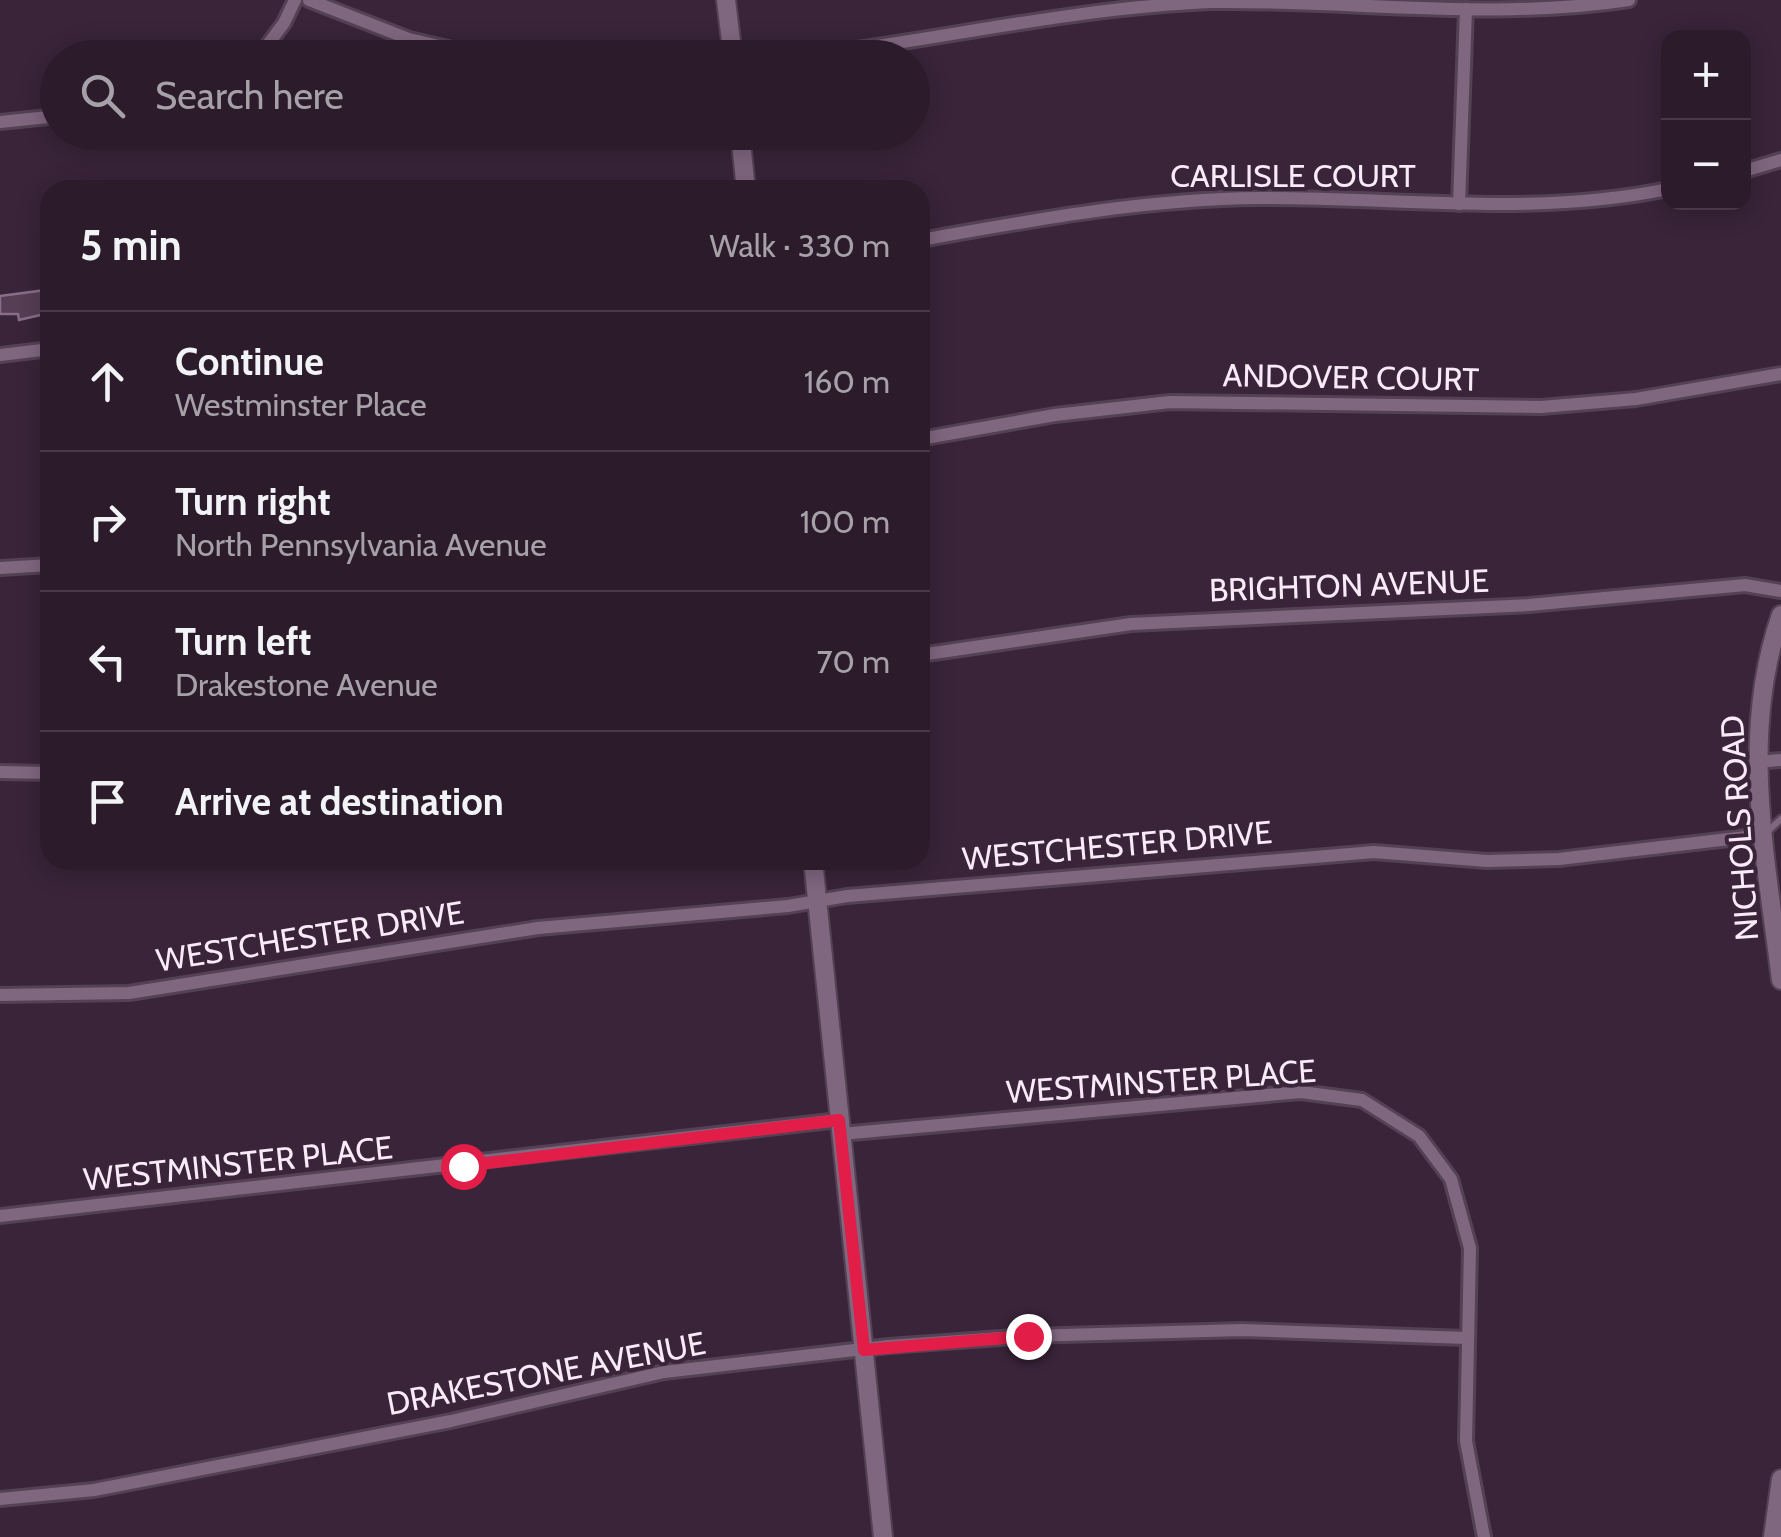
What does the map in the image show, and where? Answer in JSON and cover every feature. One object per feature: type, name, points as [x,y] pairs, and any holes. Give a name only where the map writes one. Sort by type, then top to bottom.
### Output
[{"type":"street","points":[[271,40],[295,0]]},
{"type":"street","points":[[309,0],[413,40]]},
{"type":"street","points":[[726,0],[730,40]]},
{"type":"street","points":[[918,40],[1056,15],[1150,5],[1230,1],[1466,9],[1559,8],[1629,0]]},
{"type":"street","points":[[1459,204],[1466,9]]},
{"type":"street","points":[[0,122],[40,118]]},
{"type":"street","points":[[742,150],[745,180]]},
{"type":"street","points":[[1751,169],[1781,160]]},
{"type":"street","name":"CARLISLE COURT","points":[[930,238],[1069,213],[1167,202],[1260,198],[1459,204],[1555,202],[1661,189]]},
{"type":"street","points":[[0,355],[40,350]]},
{"type":"street","name":"ANDOVER COURT","points":[[930,437],[1084,411],[1170,402],[1541,407],[1636,399],[1781,374]]},
{"type":"street","points":[[0,568],[40,566]]},
{"type":"street","name":"BRIGHTON AVENUE","points":[[930,653],[1147,622],[1529,606],[1746,586],[1781,592]]},
{"type":"street","name":"NICHOLS ROAD","points":[[1781,615],[1770,646],[1758,707],[1763,835],[1781,980]]},
{"type":"street","points":[[1758,762],[1781,760]]},
{"type":"street","points":[[0,772],[40,773]]},
{"type":"street","name":"WESTCHESTER DRIVE","points":[[0,995],[129,993],[538,928],[788,906],[847,896],[1374,852],[1488,861],[1559,859],[1763,835]]},
{"type":"street","points":[[814,870],[883,1537]]},
{"type":"street","name":"WESTMINSTER PLACE","points":[[0,1216],[840,1128],[1301,1092],[1362,1100],[1418,1136],[1451,1179],[1470,1248],[1466,1441],[1484,1537]]},
{"type":"street","name":"DRAKESTONE AVENUE","points":[[0,1499],[94,1490],[451,1421],[664,1372],[864,1350],[1028,1336],[1242,1330],[1466,1338]]},
{"type":"street","points":[[1772,1537],[1781,1479]]},
{"type":"lane","points":[[1763,835],[1781,819]]},
{"type":"building","points":[[40,291],[40,315],[19,320],[18,314],[0,314],[0,296]]},
{"type":"route","points":[[463,1166],[839,1120],[864,1350],[1028,1336]]}]
